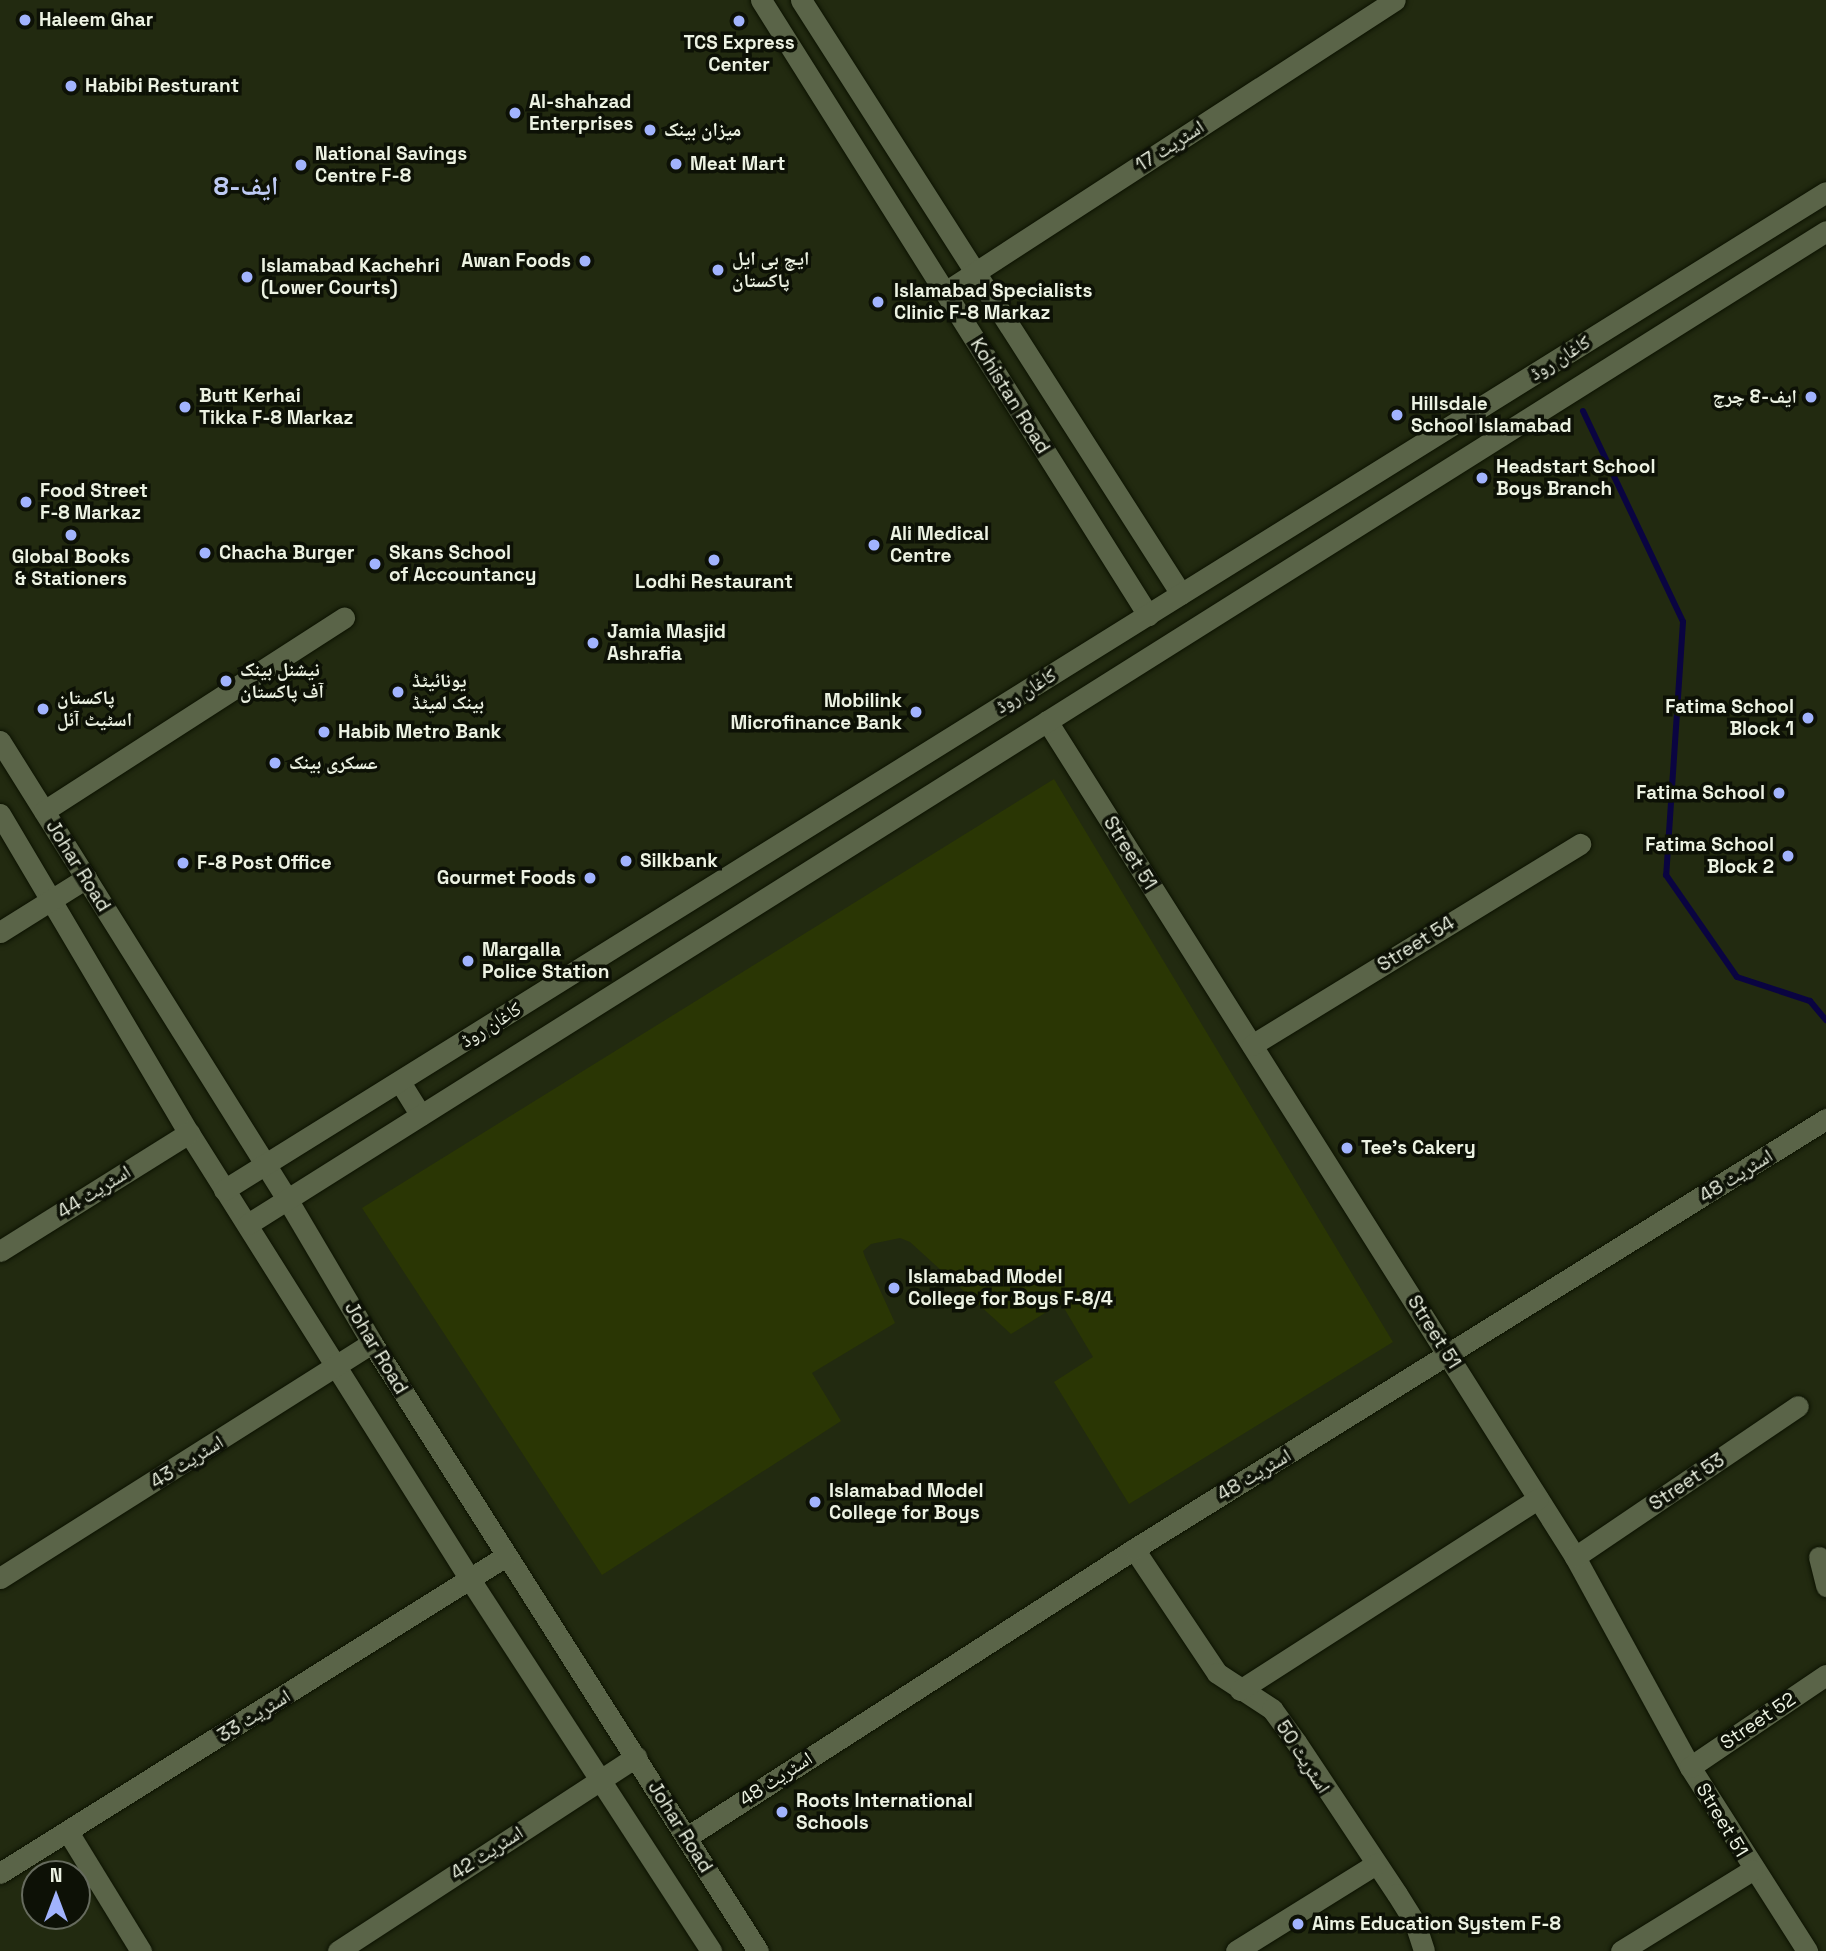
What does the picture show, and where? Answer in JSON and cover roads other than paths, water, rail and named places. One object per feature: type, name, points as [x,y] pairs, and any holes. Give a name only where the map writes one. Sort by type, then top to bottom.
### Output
[{"type":"street","name":"Kohistan Road","points":[[761,0],[1148,615]]},
{"type":"street","name":"Kohistan Road","points":[[801,0],[973,273],[1181,594]]},
{"type":"street","name":"اسٹریٹ 17","points":[[945,292],[1395,0]]},
{"type":"street","name":"کاغان روڈ","points":[[224,1190],[1826,192]]},
{"type":"street","name":"کاغان روڈ","points":[[248,1224],[1826,231]]},
{"type":"street","points":[[44,811],[344,618]]},
{"type":"street","name":"Street 51","points":[[1047,721],[1575,1557],[1690,1766],[1752,1870],[1807,1951]]},
{"type":"street","name":"Johar Road","points":[[0,741],[266,1165],[372,1343],[758,1951]]},
{"type":"street","name":"Johar Road","points":[[0,814],[54,899],[224,1190],[248,1224],[471,1581],[602,1778],[711,1951]]},
{"type":"street","points":[[802,831],[822,862]]},
{"type":"street","name":"Street 54","points":[[1252,1045],[1580,844]]},
{"type":"street","points":[[0,932],[86,878]]},
{"type":"street","points":[[400,1082],[421,1115]]},
{"type":"street","name":"اسٹریٹ 48","points":[[687,1837],[1134,1549],[1449,1356],[1826,1119]]},
{"type":"street","name":"اسٹریٹ 44","points":[[0,1251],[189,1133]]},
{"type":"street","name":"اسٹریٹ 43","points":[[0,1578],[337,1368],[372,1343]]},
{"type":"street","name":"Street 53","points":[[1575,1557],[1798,1406]]},
{"type":"street","points":[[1240,1690],[1538,1499]]},
{"type":"street","name":"اسٹریٹ 50","points":[[1134,1549],[1196,1646],[1217,1673],[1272,1709],[1415,1923],[1424,1951]]},
{"type":"street","name":"اسٹریٹ 33","points":[[0,1873],[471,1581],[506,1556]]},
{"type":"street","points":[[1819,1557],[1826,1586]]},
{"type":"street","name":"Street 52","points":[[1690,1766],[1826,1675]]},
{"type":"street","name":"اسٹریٹ 42","points":[[338,1951],[636,1757]]},
{"type":"street","points":[[68,1832],[142,1951]]},
{"type":"street","points":[[1236,1951],[1376,1864]]},
{"type":"street","points":[[1621,1951],[1752,1870]]},
{"type":"waterway","points":[[1583,411],[1683,622],[1666,875],[1737,977],[1810,1001],[1826,1020]]},
{"type":"place","name":"Haleem Ghar","points":[[25,20]]},
{"type":"place","name":"TCS Express Center","points":[[739,21]]},
{"type":"place","name":"Habibi Resturant","points":[[71,86]]},
{"type":"place","name":"Al-shahzad Enterprises","points":[[515,113]]},
{"type":"place","name":"میزان بینک","points":[[650,130]]},
{"type":"place","name":"Meat Mart","points":[[676,164]]},
{"type":"place","name":"National Savings Centre F-8","points":[[301,165]]},
{"type":"place","name":"Awan Foods","points":[[585,261]]},
{"type":"place","name":"ایچ بی ایل پاکستان","points":[[718,270]]},
{"type":"place","name":"Islamabad Kachehri (Lower Courts)","points":[[247,277]]},
{"type":"place","name":"Islamabad Specialists Clinic F-8 Markaz","points":[[878,302]]},
{"type":"place","name":"ایف-8 چرچ","points":[[1811,397]]},
{"type":"place","name":"Butt Kerhai Tikka F-8 Markaz","points":[[185,407]]},
{"type":"place","name":"Hillsdale School Islamabad","points":[[1397,415]]},
{"type":"place","name":"Headstart School Boys Branch","points":[[1482,478]]},
{"type":"place","name":"Food Street F-8 Markaz","points":[[26,502]]},
{"type":"place","name":"Global Books & Stationers","points":[[71,535]]},
{"type":"place","name":"Ali Medical Centre","points":[[874,545]]},
{"type":"place","name":"Chacha Burger","points":[[205,553]]},
{"type":"place","name":"Lodhi Restaurant","points":[[714,560]]},
{"type":"place","name":"Skans School of Accountancy","points":[[375,564]]},
{"type":"place","name":"Jamia Masjid Ashrafia","points":[[593,643]]},
{"type":"place","name":"نیشنل بینک آف پاکستان","points":[[226,681]]},
{"type":"place","name":"یونائیٹڈ بینک لمیٹڈ","points":[[398,692]]},
{"type":"place","name":"پاکستان اسٹیٹ آئل","points":[[43,709]]},
{"type":"place","name":"Mobilink Microfinance Bank","points":[[916,712]]},
{"type":"place","name":"Fatima School Block 1","points":[[1808,718]]},
{"type":"place","name":"Habib Metro Bank","points":[[324,732]]},
{"type":"place","name":"عسکری بینک","points":[[275,763]]},
{"type":"place","name":"Fatima School","points":[[1779,793]]},
{"type":"place","name":"Fatima School Block 2","points":[[1788,856]]},
{"type":"place","name":"Silkbank","points":[[626,861]]},
{"type":"place","name":"F-8 Post Office","points":[[183,863]]},
{"type":"place","name":"Gourmet Foods","points":[[590,878]]},
{"type":"place","name":"Margalla Police Station","points":[[468,961]]},
{"type":"place","name":"Tee's Cakery","points":[[1347,1148]]},
{"type":"place","name":"Islamabad Model College for Boys F-8/4","points":[[894,1288]]},
{"type":"place","name":"Islamabad Model College for Boys","points":[[815,1502]]},
{"type":"place","name":"Roots International Schools","points":[[782,1812]]},
{"type":"place","name":"Aims Education System F-8","points":[[1298,1924]]},
{"type":"district","name":"ایف-8","points":[[246,187]]}]
